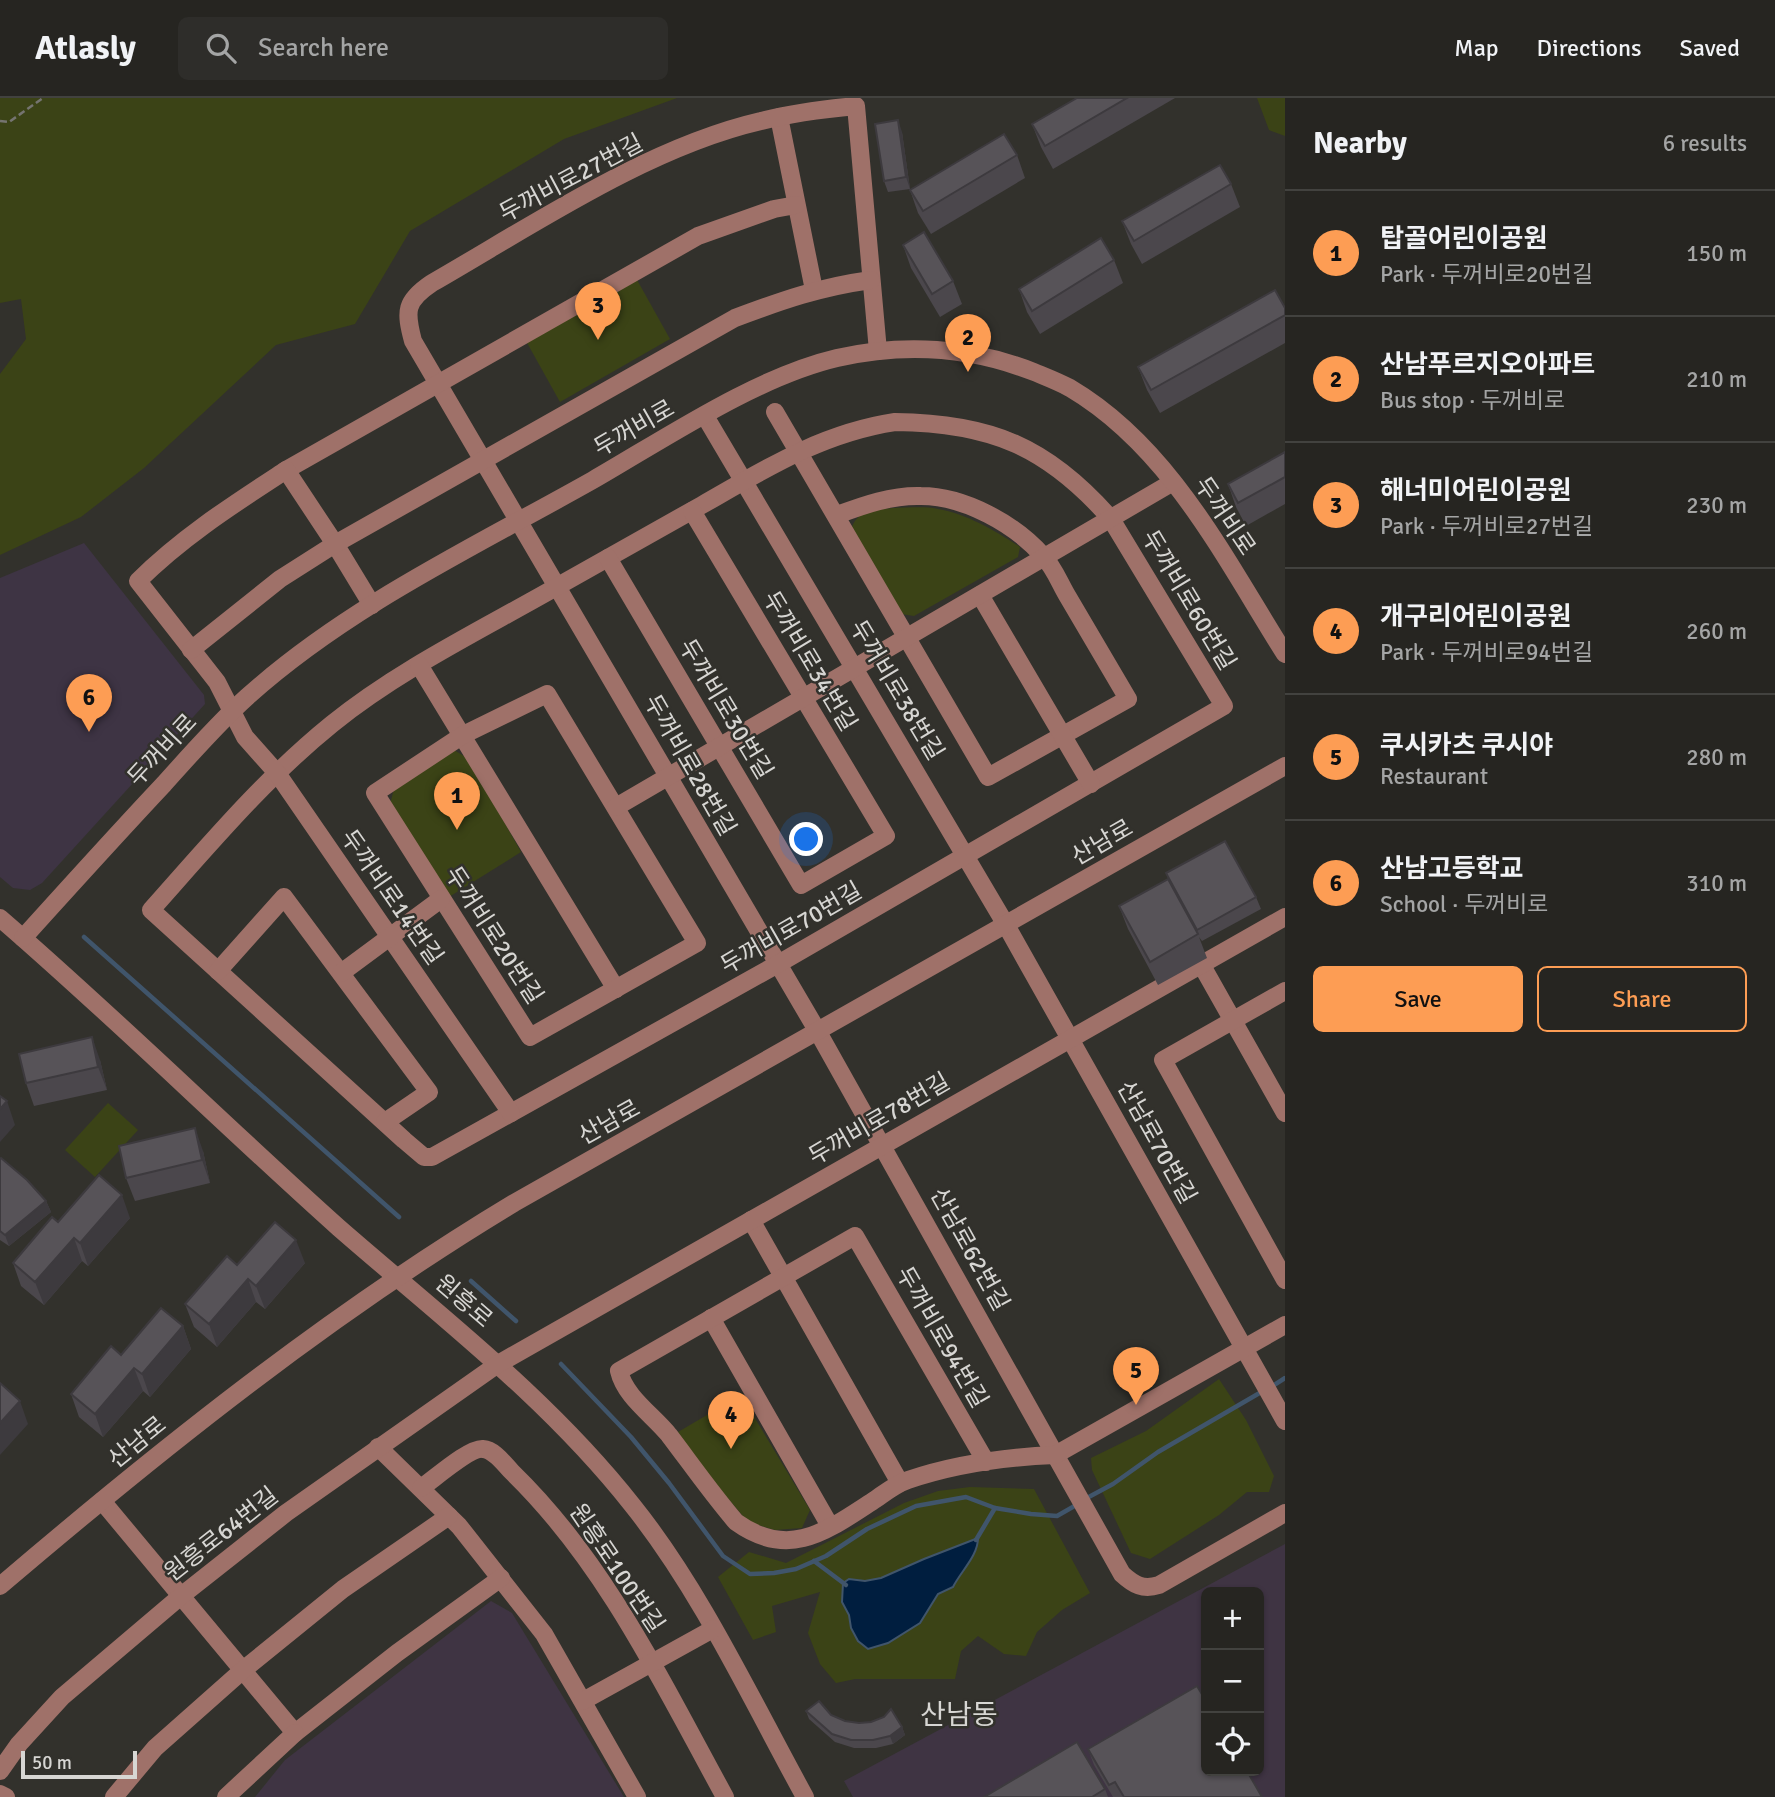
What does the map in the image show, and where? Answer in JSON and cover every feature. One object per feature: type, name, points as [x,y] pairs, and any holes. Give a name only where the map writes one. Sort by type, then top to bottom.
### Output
[{"type":"street","name":"두꺼비로27번길","points":[[519,522],[413,341],[407,319],[410,304],[418,292],[643,164],[699,140],[779,117],[856,106],[871,280]]},
{"type":"street","points":[[779,117],[814,290]]},
{"type":"street","points":[[372,605],[286,470],[698,236],[774,209],[796,205]]},
{"type":"street","points":[[191,650],[280,579],[335,544],[735,318],[814,290],[871,280],[878,351]]},
{"type":"street","name":"두꺼비로","points":[[23,938],[231,712],[332,630],[705,416],[792,372],[837,358],[878,351],[934,349],[968,352],[1009,362],[1068,387],[1115,419],[1151,455],[1173,482],[1285,654]]},
{"type":"street","points":[[775,412],[988,777],[1128,699],[1045,557],[1004,522],[979,510],[922,495],[888,499],[837,515]]},
{"type":"street","name":"두꺼비로38번길","points":[[705,416],[1006,925]]},
{"type":"street","name":"두꺼비로60번길","points":[[799,451],[836,435],[866,426],[895,422],[935,422],[964,426],[995,435],[1029,450],[1059,469],[1093,498],[1111,519],[1224,706]]},
{"type":"street","points":[[277,773],[334,722],[419,666],[799,451]]},
{"type":"street","name":"두꺼비로14번길","points":[[286,470],[217,515],[138,581],[217,682],[245,737],[277,773],[511,1113]]},
{"type":"street","name":"두꺼비로60번길","points":[[616,807],[1173,482]]},
{"type":"street","name":"두꺼비로34번길","points":[[692,511],[886,836],[801,885]]},
{"type":"street","name":"두꺼비로28번길","points":[[519,522],[818,1032]]},
{"type":"street","name":"두꺼비로30번길","points":[[608,558],[801,885]]},
{"type":"street","points":[[980,595],[1091,784]]},
{"type":"street","points":[[419,666],[616,989]]},
{"type":"street","name":"두꺼비로20번길","points":[[547,694],[616,807],[697,943],[530,1037],[375,793],[463,735],[547,694]]},
{"type":"street","name":"두꺼비로70번길","points":[[277,773],[151,911],[424,1157],[432,1157],[778,964],[1224,706]]},
{"type":"street","name":"산남로","points":[[0,1586],[202,1421],[397,1277],[514,1203],[1285,766]]},
{"type":"street","points":[[218,971],[284,897],[429,1092],[385,1122]]},
{"type":"street","points":[[341,973],[441,899]]},
{"type":"street","name":"두꺼비로78번길","points":[[498,1364],[1285,917]]},
{"type":"street","name":"원흥로","points":[[0,918],[340,1228],[498,1364],[582,1445],[666,1549],[805,1797]]},
{"type":"street","name":"산남로70번길","points":[[1006,925],[1285,1421]]},
{"type":"street","points":[[1201,964],[1285,1112]]},
{"type":"street","points":[[1285,990],[1163,1060],[1285,1280]]},
{"type":"street","name":"산남로62번길","points":[[818,1032],[1114,1559],[1132,1584],[1150,1587],[1285,1513]]},
{"type":"street","points":[[751,1220],[900,1483]]},
{"type":"street","name":"두꺼비로94번길","points":[[783,1277],[855,1236],[986,1462]]},
{"type":"street","points":[[783,1277],[619,1371],[621,1382],[654,1417],[736,1522],[749,1532],[766,1539],[785,1542],[805,1539],[900,1483],[986,1462],[1055,1455],[1285,1325]]},
{"type":"street","points":[[711,1318],[830,1526]]},
{"type":"street","name":"원흥로64번길","points":[[0,1771],[19,1744],[62,1697],[181,1596],[286,1513],[498,1364]]},
{"type":"street","points":[[378,1447],[449,1516],[502,1578],[544,1634],[637,1797]]},
{"type":"street","name":"원흥로100번길","points":[[421,1489],[471,1452],[481,1448],[492,1452],[533,1492],[567,1532],[596,1574],[651,1663],[725,1797]]},
{"type":"street","points":[[102,1501],[295,1733]]},
{"type":"street","points":[[114,1797],[155,1748],[243,1670],[343,1589],[449,1516]]},
{"type":"street","points":[[226,1797],[295,1733],[397,1653],[502,1578]]},
{"type":"street","points":[[583,1701],[713,1629]]},
{"type":"street","points":[[0,1794],[6,1797]]},
{"type":"path","points":[[0,121],[9,122],[43,98]]},
{"type":"shaded area","points":[[84,543],[204,695],[205,704],[42,883],[30,890],[13,888],[0,877],[0,578]]},
{"type":"shaded area","points":[[1285,1544],[1285,1797],[853,1797],[844,1781],[1201,1589],[1201,1776],[1264,1776],[1264,1587],[1205,1587]]},
{"type":"shaded area","points":[[491,1601],[512,1613],[624,1797],[255,1797],[285,1760]]},
{"type":"green space","points":[[0,98],[677,98],[564,139],[410,231],[355,324],[276,345],[144,468],[81,517],[0,555],[0,374],[26,339],[21,299],[0,303]]},
{"type":"green space","points":[[1257,98],[1285,98],[1285,136],[1269,130]]},
{"type":"green space","points":[[636,278],[670,339],[560,402],[526,341]]},
{"type":"green space","points":[[893,508],[933,508],[960,515],[991,529],[1020,547],[1018,557],[914,616],[901,614],[852,527],[863,514]]},
{"type":"green space","points":[[449,747],[469,759],[521,852],[449,897],[389,808],[395,785]]},
{"type":"green space","points":[[108,1103],[138,1130],[95,1177],[65,1150]]},
{"type":"green space","points":[[1219,1379],[1246,1420],[1274,1476],[1269,1492],[1247,1492],[1219,1515],[1150,1559],[1131,1553],[1092,1470],[1091,1458],[1146,1431]]},
{"type":"green space","points":[[741,1395],[810,1510],[802,1528],[775,1530],[748,1522],[700,1466],[678,1432]]},
{"type":"green space","points":[[970,1487],[1034,1489],[1090,1593],[1062,1610],[1037,1632],[1026,1656],[1004,1654],[978,1636],[961,1651],[955,1679],[855,1679],[836,1683],[820,1664],[808,1633],[820,1592],[772,1606],[776,1632],[753,1640],[718,1577],[749,1552],[786,1563],[904,1503],[938,1491]]},
{"type":"water","points":[[978,1538],[972,1557],[953,1587],[938,1594],[920,1623],[888,1643],[868,1649],[858,1641],[842,1602],[843,1583],[849,1579],[865,1581],[881,1578]]},
{"type":"building","points":[[1077,98],[1127,98],[1045,146],[1032,124]]},
{"type":"building","points":[[898,120],[906,177],[884,181],[875,124]]},
{"type":"building","points":[[1004,134],[1017,155],[923,211],[910,190]]},
{"type":"building","points":[[1220,165],[1231,184],[1134,241],[1122,221]]},
{"type":"building","points":[[924,232],[953,281],[932,294],[903,245]]},
{"type":"building","points":[[1101,238],[1114,260],[1032,311],[1019,289]]},
{"type":"building","points":[[1275,290],[1285,308],[1285,315],[1151,390],[1138,367]]},
{"type":"building","points":[[1285,452],[1285,477],[1238,503],[1228,484]]},
{"type":"building","points":[[1225,841],[1256,897],[1197,930],[1166,873]]},
{"type":"building","points":[[1168,879],[1198,934],[1150,962],[1119,906]]},
{"type":"building","points":[[92,1037],[98,1067],[26,1083],[19,1054]]},
{"type":"building","points":[[0,1096],[7,1101],[0,1109]]},
{"type":"building","points":[[195,1128],[202,1160],[126,1178],[119,1146]]},
{"type":"building","points":[[1,1158],[46,1201],[5,1235],[0,1231]]},
{"type":"building","points":[[99,1175],[122,1195],[80,1243],[74,1238],[35,1282],[13,1263],[52,1217],[58,1222]]},
{"type":"building","points":[[275,1222],[296,1240],[256,1286],[248,1279],[209,1324],[185,1304],[227,1256],[237,1265]]},
{"type":"building","points":[[161,1308],[183,1326],[142,1374],[134,1368],[95,1414],[71,1394],[111,1346],[121,1355]]},
{"type":"building","points":[[0,1383],[20,1401],[0,1423]]},
{"type":"building","points":[[1197,1686],[1201,1693],[1201,1776],[1250,1776],[1262,1797],[1124,1797],[1115,1782],[1109,1785],[1088,1749]]},
{"type":"building","points":[[819,1701],[831,1715],[859,1723],[884,1717],[891,1709],[902,1727],[890,1736],[873,1740],[851,1740],[832,1734],[806,1711]]},
{"type":"building","points":[[1077,1742],[1105,1789],[1092,1797],[984,1797]]},
{"type":"waterway","points":[[84,937],[399,1217]]},
{"type":"waterway","points":[[471,1281],[516,1321]]},
{"type":"waterway","points":[[561,1364],[631,1437],[723,1556],[750,1574],[796,1569],[826,1556],[867,1529],[916,1506],[966,1497],[995,1508],[1057,1516],[1078,1504]]},
{"type":"waterway","points":[[1271,1387],[1285,1378]]},
{"type":"waterway","points":[[1085,1499],[1113,1484],[1158,1452],[1263,1391]]},
{"type":"waterway","points":[[976,1540],[995,1508]]},
{"type":"waterway","points":[[814,1561],[846,1585]]},
{"type":"place","name":"해너미어린이공원","points":[[598,340]]},
{"type":"place","name":"산남푸르지오아파트","points":[[968,372]]},
{"type":"place","name":"산남고등학교","points":[[89,732]]},
{"type":"place","name":"탑골어린이공원","points":[[457,830]]},
{"type":"place","name":"쿠시카츠 쿠시야","points":[[1136,1405]]},
{"type":"place","name":"개구리어린이공원","points":[[731,1449]]},
{"type":"district","name":"산남동","points":[[959,1714]]}]
